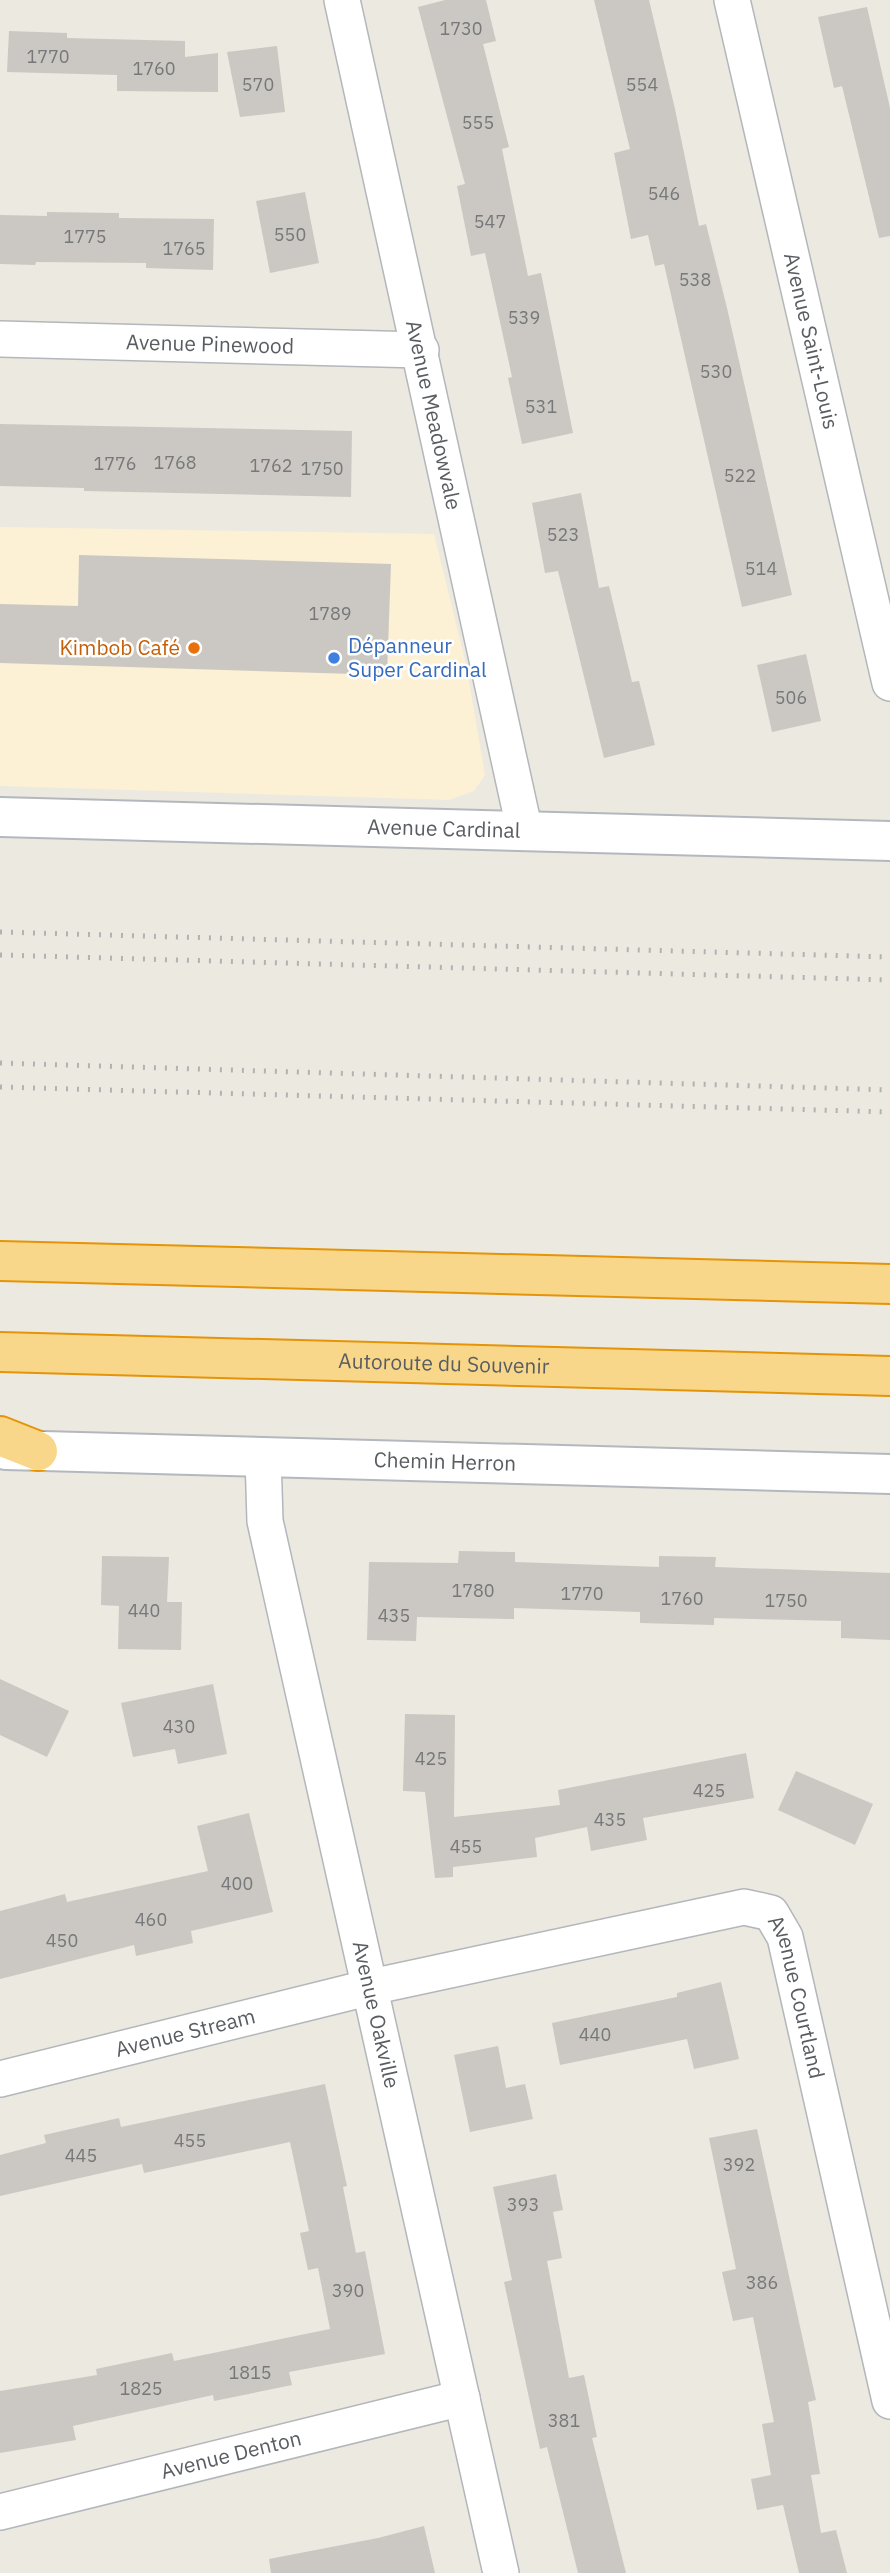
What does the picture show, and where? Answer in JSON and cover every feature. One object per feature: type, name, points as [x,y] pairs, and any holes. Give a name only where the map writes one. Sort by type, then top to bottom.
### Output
[{"type":"highway","points":[[0,1261],[890,1284]]},
{"type":"highway","name":"Autoroute du Souvenir","points":[[0,1352],[890,1376]]},
{"type":"highway","points":[[0,1436],[38,1451]]},
{"type":"main road","name":"Avenue Cardinal","points":[[0,817],[890,841]]},
{"type":"main road","name":"Chemin Herron","points":[[0,1450],[890,1474]]},
{"type":"street","name":"Avenue Meadowvale","points":[[342,0],[421,349],[525,832]]},
{"type":"street","name":"Avenue Saint-Louis","points":[[732,0],[890,683]]},
{"type":"street","name":"Avenue Pinewood","points":[[0,339],[421,349]]},
{"type":"street","name":"Avenue Oakville","points":[[263,1457],[265,1521],[501,2573]]},
{"type":"street","name":"Avenue Courtland","points":[[371,1987],[744,1908],[771,1913],[785,1937],[890,2401]]},
{"type":"street","name":"Avenue Stream","points":[[0,2079],[371,1987]]},
{"type":"street","name":"Avenue Denton","points":[[0,2512],[462,2398]]},
{"type":"shaded area","points":[[0,527],[434,534],[466,664],[485,775],[474,791],[449,800],[0,786]]},
{"type":"building","points":[[445,0],[486,0],[496,41],[483,44],[509,147],[502,149],[528,276],[541,273],[573,433],[522,444],[508,378],[512,377],[485,253],[471,256],[457,186],[465,184],[418,7]]},
{"type":"building","points":[[594,0],[649,0],[699,226],[706,224],[792,595],[742,607],[664,264],[655,266],[648,235],[631,239],[614,153],[630,149]]},
{"type":"building","points":[[867,7],[890,108],[890,236],[879,238],[842,86],[834,88],[818,17]]},
{"type":"building","points":[[9,31],[67,33],[67,38],[185,41],[185,57],[218,53],[218,92],[117,91],[117,75],[7,72]]},
{"type":"building","points":[[277,46],[285,112],[240,117],[227,52]]},
{"type":"building","points":[[305,192],[319,263],[270,273],[256,201]]},
{"type":"building","points":[[47,212],[119,213],[119,218],[214,219],[213,270],[146,268],[146,263],[0,264],[0,215],[47,216]]},
{"type":"building","points":[[0,424],[352,431],[351,497],[84,491],[84,488],[0,486]]},
{"type":"building","points":[[581,493],[599,588],[609,586],[632,682],[639,681],[655,745],[604,758],[558,571],[545,573],[532,503]]},
{"type":"building","points":[[79,555],[391,564],[387,675],[0,663],[0,604],[78,606]]},
{"type":"building","points":[[806,654],[821,721],[772,732],[757,665]]},
{"type":"building","points":[[459,1551],[515,1552],[515,1562],[659,1567],[659,1556],[716,1557],[715,1567],[890,1573],[890,1640],[841,1638],[841,1621],[714,1618],[714,1625],[640,1623],[640,1612],[514,1608],[514,1619],[417,1617],[416,1641],[367,1640],[369,1562],[458,1563]]},
{"type":"building","points":[[102,1556],[169,1557],[167,1602],[182,1602],[181,1650],[118,1649],[119,1606],[101,1605]]},
{"type":"building","points":[[0,1679],[69,1711],[47,1757],[0,1735]]},
{"type":"building","points":[[213,1684],[227,1754],[178,1764],[175,1749],[133,1757],[121,1703]]},
{"type":"building","points":[[405,1714],[455,1715],[454,1817],[560,1805],[558,1790],[746,1753],[754,1798],[643,1818],[647,1840],[591,1851],[587,1827],[535,1838],[537,1857],[453,1867],[453,1877],[435,1878],[425,1792],[403,1791]]},
{"type":"building","points":[[796,1771],[873,1804],[855,1845],[778,1810]]},
{"type":"building","points":[[249,1813],[273,1912],[191,1931],[193,1943],[136,1956],[134,1945],[0,1979],[0,1911],[65,1894],[67,1902],[208,1871],[197,1826]]},
{"type":"building","points":[[721,1982],[739,2059],[694,2069],[687,2039],[560,2065],[552,2023],[677,1997],[677,1993]]},
{"type":"building","points":[[498,2046],[506,2088],[525,2084],[533,2119],[470,2132],[454,2055]]},
{"type":"building","points":[[325,2084],[347,2186],[343,2187],[356,2253],[365,2251],[385,2354],[289,2372],[292,2385],[214,2401],[213,2395],[73,2426],[76,2440],[0,2453],[0,2391],[97,2375],[96,2369],[172,2353],[174,2361],[330,2329],[318,2268],[308,2270],[300,2233],[309,2231],[290,2142],[144,2173],[142,2164],[0,2196],[0,2155],[46,2143],[44,2135],[119,2118],[121,2127]]},
{"type":"building","points":[[757,2129],[816,2400],[808,2402],[820,2474],[811,2475],[821,2533],[836,2530],[847,2573],[799,2573],[783,2505],[757,2510],[751,2479],[771,2475],[762,2424],[774,2422],[753,2317],[733,2321],[722,2272],[736,2269],[709,2138]]},
{"type":"building","points":[[556,2174],[563,2210],[553,2212],[562,2258],[547,2261],[569,2378],[584,2375],[597,2437],[592,2438],[626,2573],[578,2573],[547,2447],[540,2449],[504,2282],[512,2280],[493,2187]]},
{"type":"building","points":[[424,2526],[435,2573],[271,2573],[269,2559],[378,2538]]},
{"type":"railway","points":[[0,932],[890,957]]},
{"type":"railway","points":[[0,955],[890,980]]},
{"type":"railway","points":[[0,1063],[890,1090]]},
{"type":"railway","points":[[0,1087],[890,1112]]},
{"type":"place","name":"Kimbob Café","points":[[194,648]]},
{"type":"place","name":"Dépanneur Super Cardinal","points":[[334,658]]}]
